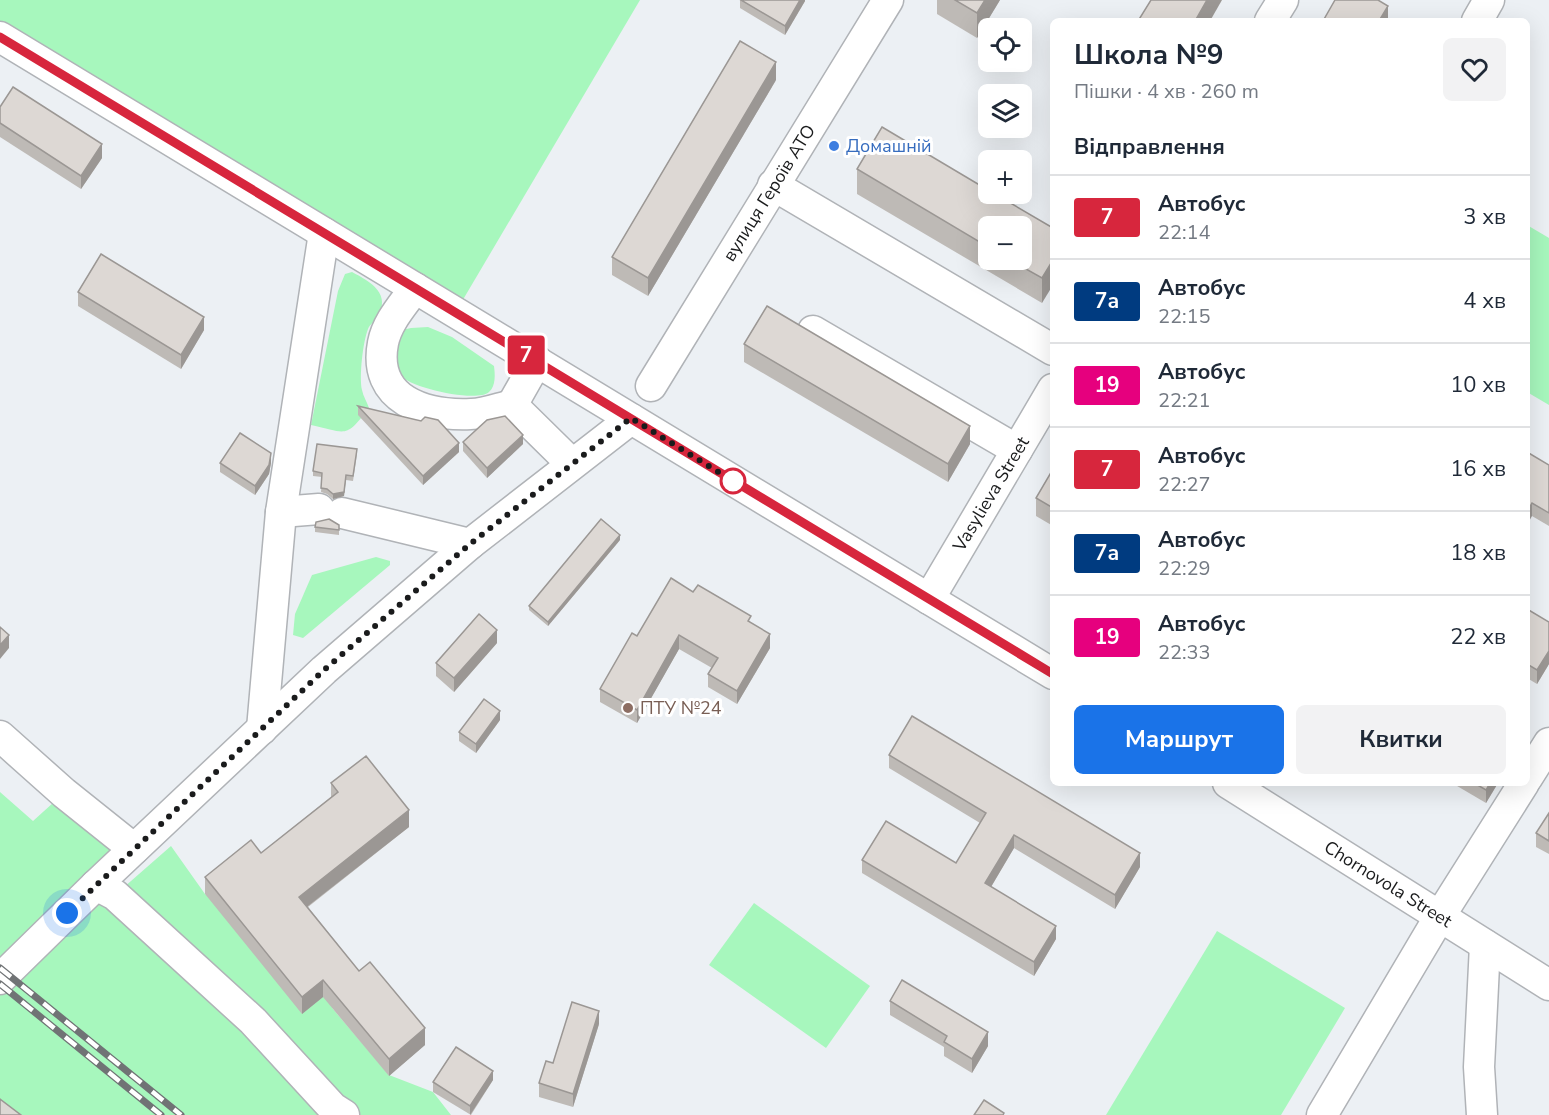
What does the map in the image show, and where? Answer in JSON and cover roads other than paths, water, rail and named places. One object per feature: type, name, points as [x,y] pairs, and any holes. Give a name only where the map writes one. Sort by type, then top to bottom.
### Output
[{"type":"street","name":"вулиця Героїв АТО","points":[[651,386],[888,0]]},
{"type":"street","points":[[1272,18],[1283,0]]},
{"type":"street","points":[[1479,18],[1489,0]]},
{"type":"street","points":[[0,37],[1050,672]]},
{"type":"street","points":[[773,185],[1050,348]]},
{"type":"street","points":[[262,729],[281,512],[324,233]]},
{"type":"street","points":[[415,288],[393,319],[383,342],[381,364],[385,380],[396,395],[415,406],[441,412],[472,414],[512,405],[537,361]]},
{"type":"street","points":[[813,331],[1017,450]]},
{"type":"street","name":"Vasylieva Street","points":[[929,599],[1050,394]]},
{"type":"street","points":[[512,405],[572,464]]},
{"type":"street","points":[[0,980],[96,885],[324,670],[470,544],[631,418]]},
{"type":"street","points":[[281,512],[330,511],[470,544]]},
{"type":"street","points":[[0,736],[64,793],[134,849]]},
{"type":"street","points":[[1530,773],[1549,743]]},
{"type":"street","name":"Chornovola Street","points":[[1233,786],[1549,985]]},
{"type":"street","points":[[1322,1115],[1440,916],[1522,786]]},
{"type":"street","points":[[96,885],[115,895],[253,1021],[333,1108],[344,1115]]},
{"type":"street","points":[[1482,1115],[1479,1067],[1485,945]]},
{"type":"railway","points":[[0,968],[181,1115]]},
{"type":"railway","points":[[0,984],[161,1115]]},
{"type":"place","name":"Домашній","points":[[834,146]]},
{"type":"place","name":"ПТУ №24","points":[[628,708]]}]
